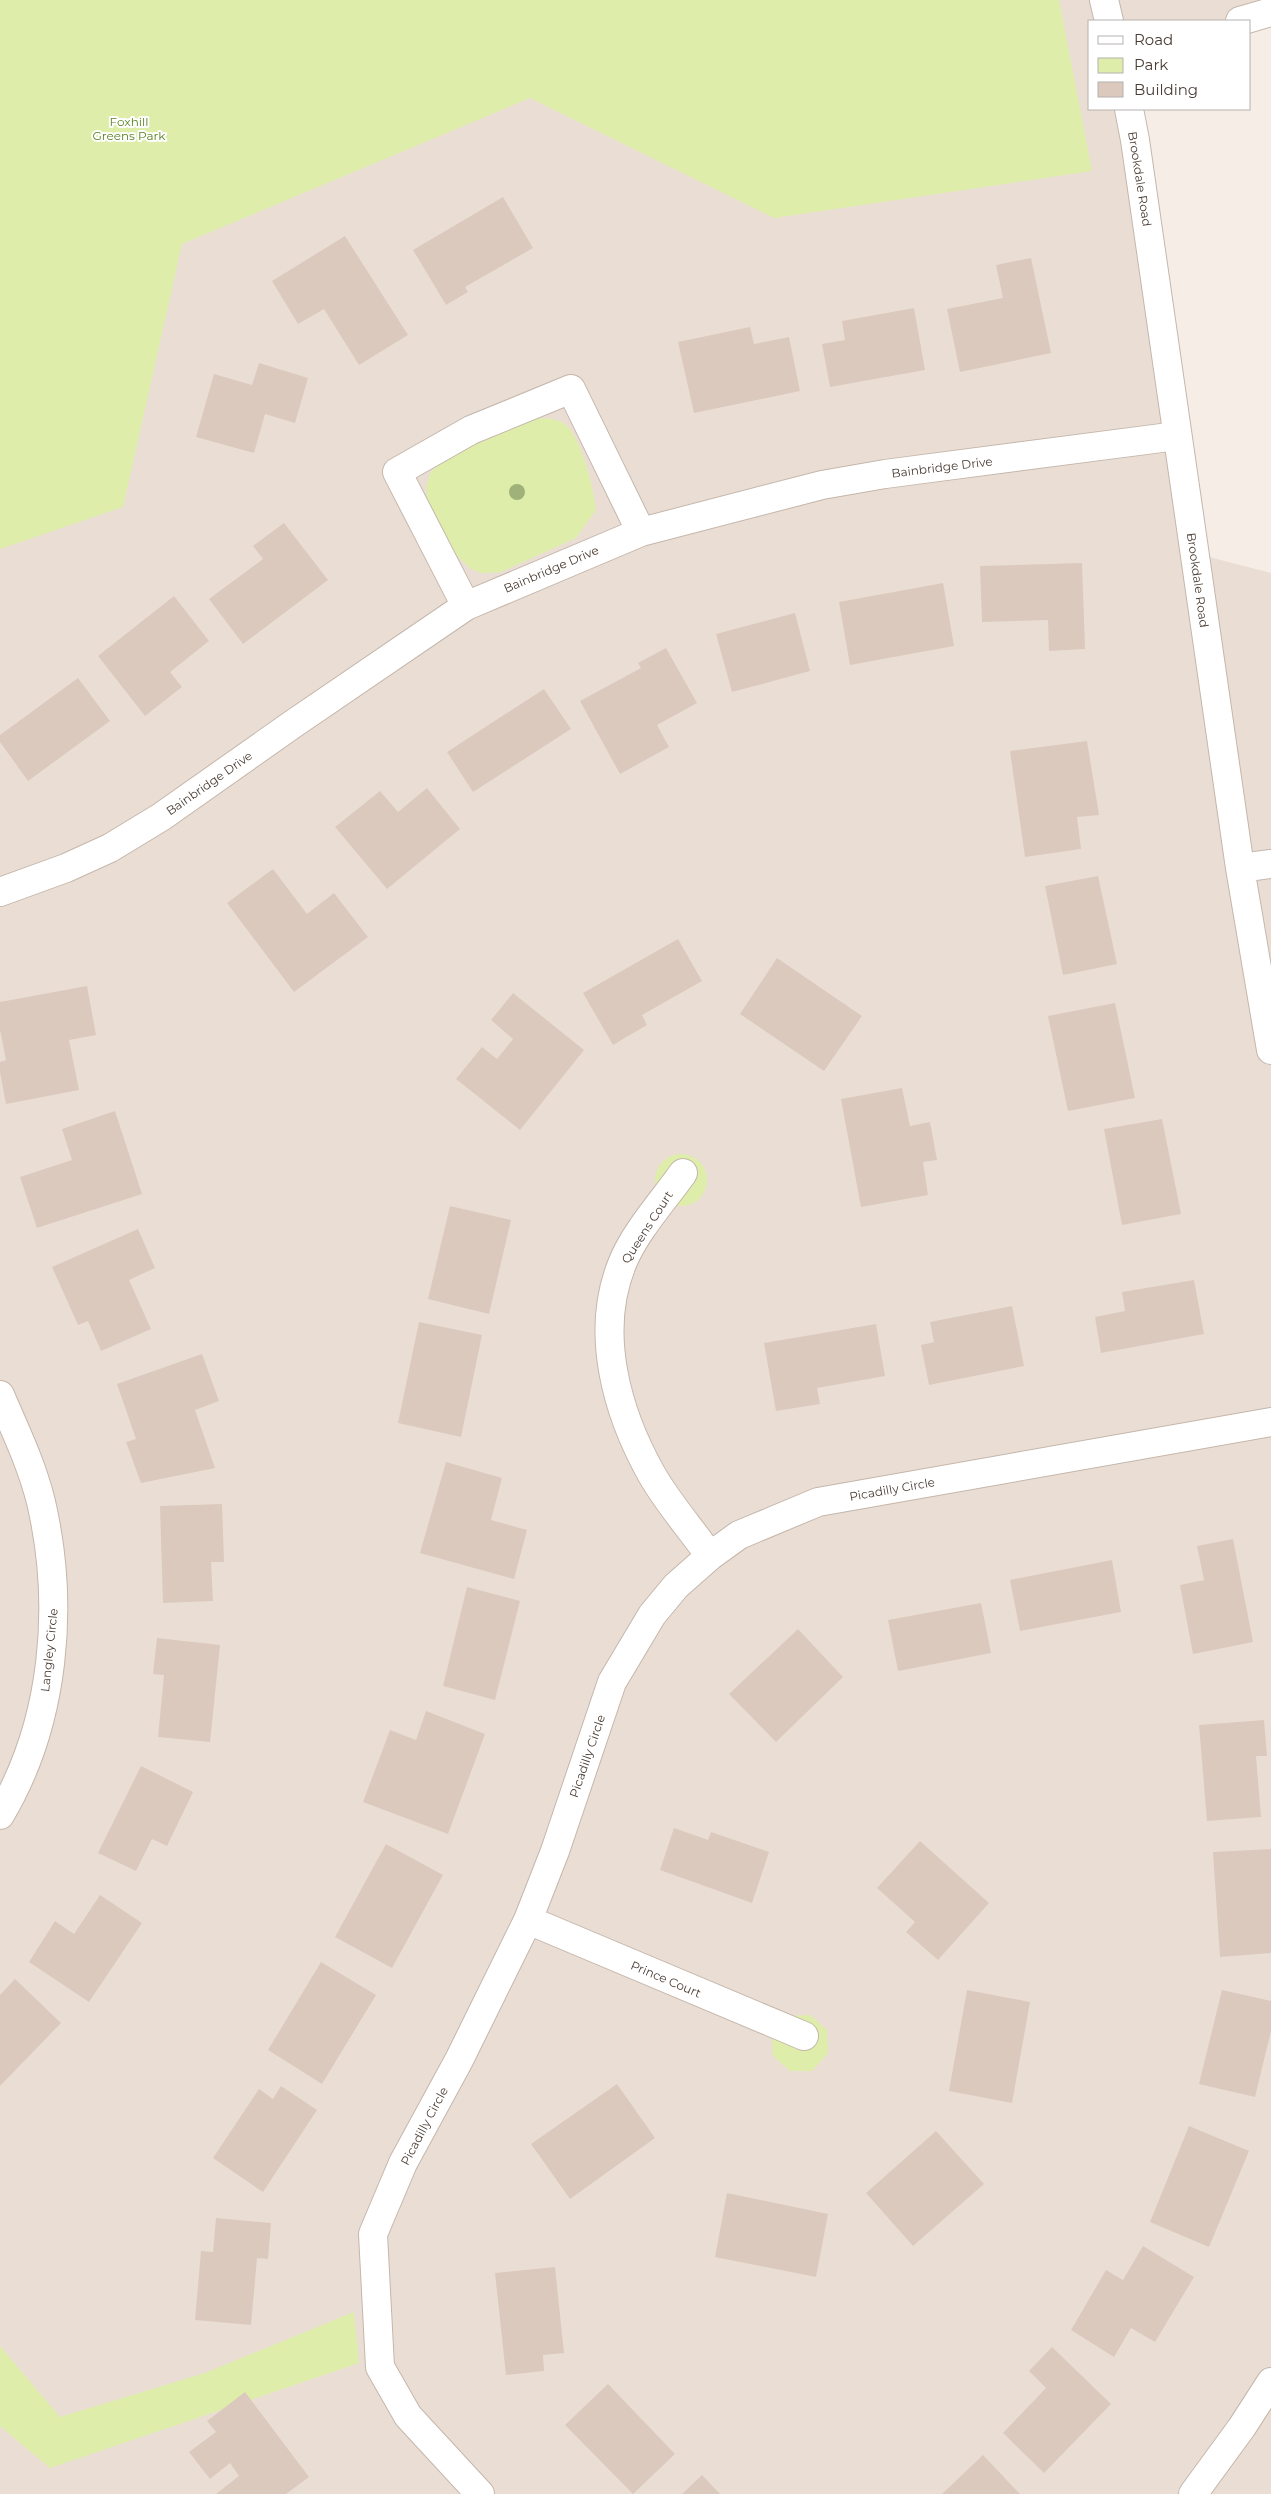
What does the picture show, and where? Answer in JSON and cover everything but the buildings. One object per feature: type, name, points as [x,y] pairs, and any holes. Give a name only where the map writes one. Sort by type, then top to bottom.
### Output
[{"type":"street","points":[[1104,0],[1109,20]]},
{"type":"street","points":[[1243,20],[1271,12]]},
{"type":"street","name":"Brookdale Road","points":[[1129,110],[1240,868],[1271,1050]]},
{"type":"street","points":[[466,606],[397,472],[471,430],[570,389],[641,532]]},
{"type":"street","name":"Bainbridge Drive","points":[[0,892],[66,868],[110,848],[161,817],[466,606],[641,532],[822,484],[884,474],[1177,436]]},
{"type":"street","points":[[1240,868],[1271,864]]},
{"type":"street","name":"Queens Court","points":[[683,1173],[636,1239],[622,1263],[612,1296],[609,1328],[611,1362],[622,1406],[636,1444],[653,1477],[710,1556]]},
{"type":"street","name":"Langley Circle","points":[[0,1395],[26,1454],[41,1501],[53,1573],[54,1624],[47,1685],[29,1754],[15,1791],[0,1815]]},
{"type":"street","name":"Picadilly Circle","points":[[480,2494],[408,2416],[380,2367],[372,2234],[403,2163],[459,2060],[528,1920],[555,1851],[612,1682],[652,1616],[676,1586],[710,1556],[739,1535],[818,1502],[1271,1422]]},
{"type":"street","name":"Prince Court","points":[[528,1920],[804,2036]]},
{"type":"street","points":[[1193,2494],[1242,2427],[1271,2382]]},
{"type":"shaded area","points":[[0,0],[1271,0],[1244,20],[1088,20],[1088,110],[1125,110],[1194,553],[1271,573],[1271,2494],[0,2494]]},
{"type":"green space","name":"Foxhill Greens Park","points":[[0,0],[1059,0],[1092,171],[774,218],[530,98],[182,244],[123,507],[0,549]]},
{"type":"green space","points":[[534,418],[560,421],[572,433],[582,453],[593,490],[596,510],[576,538],[501,572],[481,573],[471,569],[457,556],[428,503],[426,488],[430,473],[447,456]]},
{"type":"green space","points":[[681,1154],[691,1156],[699,1162],[705,1170],[707,1180],[705,1190],[699,1198],[691,1204],[681,1206],[671,1204],[663,1198],[657,1190],[655,1180],[657,1170],[663,1162],[671,1156]]},
{"type":"green space","points":[[810,2015],[827,2030],[828,2053],[812,2071],[790,2071],[773,2056],[772,2032],[788,2016]]},
{"type":"green space","points":[[354,2312],[359,2363],[50,2468],[0,2426],[0,2346],[60,2417],[205,2373]]}]
